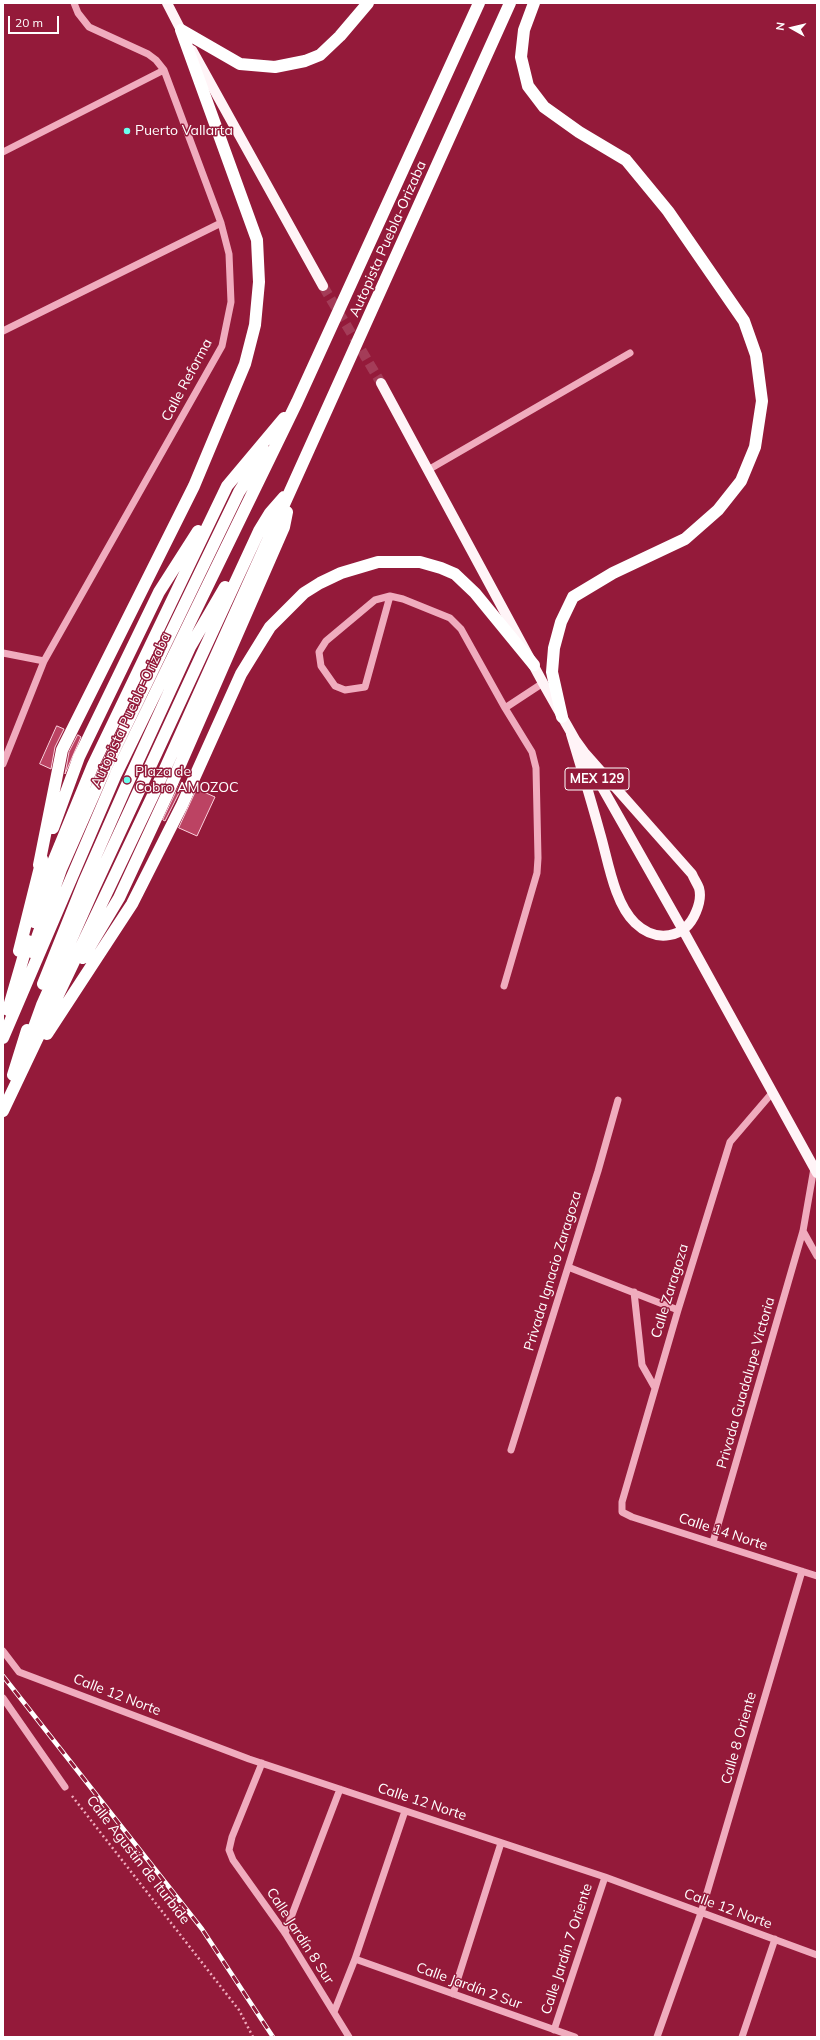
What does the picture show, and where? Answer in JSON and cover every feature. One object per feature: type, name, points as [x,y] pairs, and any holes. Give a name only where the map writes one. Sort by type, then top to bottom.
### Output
[{"type":"highway","points":[[181,30],[240,64],[275,67],[305,62],[320,55],[340,36],[368,3]]},
{"type":"highway","name":"Autopista Puebla-Orizaba","points":[[3,1038],[116,774],[297,402],[479,3]]},
{"type":"highway","name":"Autopista Puebla-Orizaba","points":[[3,1110],[155,791],[510,3]]},
{"type":"highway","points":[[534,3],[524,30],[521,57],[528,86],[544,107],[579,132],[626,160],[668,211],[744,321],[756,356],[762,401],[755,447],[741,482],[718,510],[685,539],[613,573],[573,597],[562,622],[554,648],[552,672],[562,717]]},
{"type":"highway","points":[[39,865],[62,750],[194,486],[245,364],[255,325],[259,282],[257,240],[232,167],[208,108],[181,30]]},
{"type":"highway","name":"Autopista Puebla-Orizaba","points":[[3,1016],[39,865],[79,757],[159,592],[226,486],[297,402]]},
{"type":"highway","name":"Autopista Puebla-Orizaba","points":[[3,1032],[61,869],[104,769],[239,492],[297,402]]},
{"type":"highway","name":"Autopista Puebla-Orizaba","points":[[3,1026],[51,867],[84,787],[226,486]]},
{"type":"highway","name":"Autopista Puebla-Orizaba","points":[[3,1110],[36,1002],[84,882],[190,646],[258,531],[270,513],[292,487]]},
{"type":"highway","points":[[3,1110],[60,1013],[132,904],[182,805],[241,674],[270,627],[304,593],[341,573],[378,562],[420,562],[441,568],[455,574],[474,593],[534,665]]},
{"type":"main road","points":[[167,4],[323,286]]},
{"type":"main road","name":"MEX 129","points":[[381,383],[543,683],[683,930],[815,1171]]},
{"type":"main road","points":[[572,734],[589,757],[692,874],[700,889],[699,906],[692,922],[676,934],[665,936],[646,932],[634,923],[624,909],[614,882],[572,734]]},
{"type":"street","name":"Calle Reforma","points":[[3,764],[44,661],[222,346],[231,302],[229,254],[222,223],[164,70],[156,60],[148,54],[89,27],[78,13],[74,3]]},
{"type":"street","points":[[3,152],[164,70]]},
{"type":"street","points":[[3,331],[222,223]]},
{"type":"street","points":[[428,470],[630,353]]},
{"type":"street","points":[[390,596],[365,687],[345,690],[335,686],[321,666],[319,652],[326,640],[375,600],[390,596],[403,599],[450,618],[461,629],[505,708],[532,752],[536,768],[537,873],[504,986]]},
{"type":"street","points":[[3,653],[44,661]]},
{"type":"street","points":[[505,708],[543,683]]},
{"type":"street","name":"Calle Zaragoza","points":[[622,1512],[622,1502],[655,1388],[730,1142],[772,1093]]},
{"type":"street","name":"Privada Ignacio Zaragoza","points":[[511,1450],[618,1100]]},
{"type":"street","name":"Privada Guadalupe Victoria","points":[[713,1542],[803,1231],[815,1171]]},
{"type":"street","points":[[803,1231],[817,1256]]},
{"type":"street","points":[[568,1267],[678,1310]]},
{"type":"street","points":[[634,1292],[642,1365],[655,1388]]},
{"type":"street","name":"Calle 14 Norte","points":[[622,1512],[632,1517],[817,1576]]},
{"type":"street","name":"Calle 8 Oriente","points":[[657,2037],[701,1913],[802,1571]]},
{"type":"street","name":"Calle 12 Norte","points":[[3,1651],[19,1672],[262,1763],[605,1877],[817,1955]]},
{"type":"street","points":[[3,1698],[65,1787]]},
{"type":"street","name":"Calle Jardín 8 Sur","points":[[262,1763],[232,1837],[229,1850],[233,1860],[285,1933],[349,2037]]},
{"type":"street","points":[[285,1933],[340,1789]]},
{"type":"street","points":[[334,2012],[355,1959],[405,1811]]},
{"type":"street","points":[[453,1994],[501,1842]]},
{"type":"street","name":"Calle Jardín 7 Oriente","points":[[554,2030],[605,1877]]},
{"type":"street","points":[[742,2037],[774,1940]]},
{"type":"street","name":"Calle Jardín 2 Sur","points":[[355,1959],[575,2037]]},
{"type":"path","name":"Calle Agustín de Iturbide","points":[[65,1787],[239,2010],[253,2037]]},
{"type":"building","points":[[57,726],[64,729],[55,747],[51,769],[40,764]]},
{"type":"building","points":[[78,735],[81,737],[65,774],[69,752]]},
{"type":"building","points":[[181,782],[184,783],[165,821],[163,820]]},
{"type":"building","points":[[197,789],[215,797],[197,836],[179,828]]},
{"type":"tunnel","points":[[323,286],[381,383]]},
{"type":"railway","points":[[3,1676],[202,1929],[273,2037]]},
{"type":"place","name":"Puerto Vallarta","points":[[127,131]]},
{"type":"place","name":"Plaza de Cobro AMOZOC","points":[[127,780]]}]
